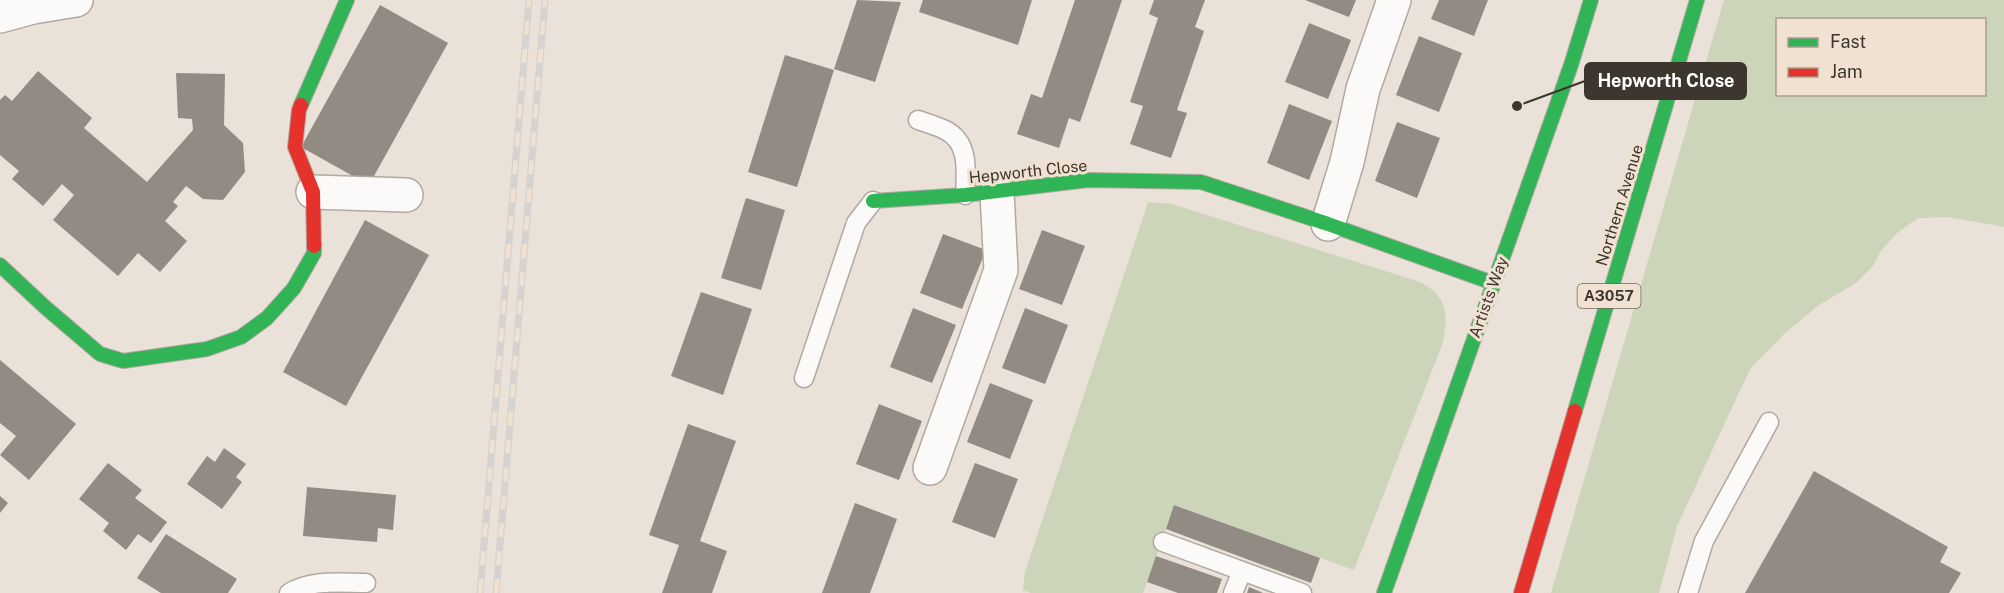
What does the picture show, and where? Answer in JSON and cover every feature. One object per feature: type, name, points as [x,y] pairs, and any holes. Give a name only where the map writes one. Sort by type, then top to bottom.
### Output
[{"type":"street","points":[[0,16],[32,3],[76,0]]},
{"type":"street","points":[[0,265],[100,354],[123,361],[198,342],[241,337],[267,318],[294,288],[314,253],[313,192],[295,147],[299,110],[347,0]]},
{"type":"street","points":[[1328,224],[1347,162],[1363,89],[1394,0]]},
{"type":"street","name":"Artists Way","points":[[1384,593],[1571,65],[1590,0]]},
{"type":"street","name":"Northern Avenue","points":[[1521,593],[1697,0]]},
{"type":"street","name":"Hepworth Close","points":[[873,201],[997,192],[1088,180],[1201,183],[1328,224],[1493,283]]},
{"type":"street","points":[[313,192],[406,195]]},
{"type":"street","points":[[930,468],[1001,270],[997,192]]},
{"type":"lane","points":[[918,120],[948,131],[961,145],[966,159],[965,195]]},
{"type":"lane","points":[[804,378],[856,223],[873,201]]},
{"type":"lane","points":[[1688,593],[1704,541],[1769,422]]},
{"type":"lane","points":[[1163,542],[1302,593]]},
{"type":"lane","points":[[1233,593],[1242,571]]},
{"type":"lane","points":[[289,593],[300,586],[366,583]]},
{"type":"green space","points":[[1724,0],[2004,0],[2004,227],[1949,217],[1918,218],[1897,233],[1881,251],[1873,266],[1856,283],[1819,305],[1783,335],[1750,369],[1677,526],[1659,593],[1551,593]]},
{"type":"green space","points":[[1148,202],[1172,204],[1417,281],[1435,292],[1440,299],[1445,315],[1442,345],[1354,570],[1175,505],[1143,593],[1031,593],[1023,590],[1025,572]]},
{"type":"building","points":[[857,0],[901,2],[875,82],[834,69]]},
{"type":"building","points":[[923,0],[1032,0],[1018,45],[919,12]]},
{"type":"building","points":[[1075,0],[1122,0],[1080,122],[1069,118],[1059,148],[1017,134],[1031,94],[1042,98]]},
{"type":"building","points":[[1154,0],[1205,0],[1195,27],[1204,31],[1177,110],[1187,113],[1171,158],[1130,144],[1143,106],[1130,102],[1158,18],[1149,14]]},
{"type":"building","points":[[1305,0],[1356,0],[1349,17]]},
{"type":"building","points":[[1439,0],[1488,0],[1474,36],[1431,19]]},
{"type":"building","points":[[380,5],[448,43],[369,185],[301,147]]},
{"type":"building","points":[[1309,23],[1351,40],[1328,99],[1285,82]]},
{"type":"building","points":[[1419,36],[1462,53],[1439,112],[1396,95]]},
{"type":"building","points":[[785,55],[834,70],[797,187],[748,172]]},
{"type":"building","points":[[38,71],[92,118],[84,128],[147,182],[193,130],[192,119],[178,118],[176,73],[225,74],[224,125],[243,143],[245,172],[223,200],[203,199],[186,186],[173,202],[178,206],[165,221],[187,241],[160,272],[138,253],[118,276],[53,220],[74,195],[62,184],[43,206],[12,179],[19,171],[0,155],[0,100],[5,95],[12,101]]},
{"type":"building","points":[[1289,104],[1332,121],[1309,180],[1267,163]]},
{"type":"building","points":[[1397,122],[1440,138],[1417,198],[1375,181]]},
{"type":"building","points":[[746,198],[785,210],[761,290],[721,278]]},
{"type":"building","points":[[365,220],[429,255],[346,406],[283,372]]},
{"type":"building","points":[[1042,230],[1085,246],[1062,305],[1019,289]]},
{"type":"building","points":[[943,234],[986,250],[962,309],[920,293]]},
{"type":"building","points":[[701,292],[752,309],[723,395],[671,376]]},
{"type":"building","points":[[913,308],[956,325],[932,383],[890,367]]},
{"type":"building","points":[[1025,308],[1068,325],[1045,384],[1002,368]]},
{"type":"building","points":[[0,360],[76,424],[29,480],[0,455],[16,436],[0,423]]},
{"type":"building","points":[[990,383],[1033,400],[1010,459],[967,442]]},
{"type":"building","points":[[879,404],[922,421],[899,480],[856,464]]},
{"type":"building","points":[[688,424],[736,441],[700,541],[727,551],[712,593],[662,593],[679,545],[649,535]]},
{"type":"building","points":[[224,448],[246,464],[236,477],[242,482],[222,509],[187,484],[207,456],[215,462]]},
{"type":"building","points":[[108,463],[142,490],[135,498],[167,522],[151,543],[138,534],[126,550],[103,531],[109,523],[79,499]]},
{"type":"building","points":[[975,463],[1018,479],[995,538],[952,522]]},
{"type":"building","points":[[1814,471],[1948,547],[1940,562],[1961,573],[1949,593],[1745,593]]},
{"type":"building","points":[[307,487],[396,495],[393,530],[378,528],[377,542],[303,536]]},
{"type":"building","points":[[0,496],[8,503],[0,513]]},
{"type":"building","points":[[855,503],[897,519],[870,593],[822,593]]},
{"type":"building","points":[[1174,505],[1320,558],[1311,583],[1166,529]]},
{"type":"building","points":[[166,534],[237,579],[228,593],[161,593],[137,578]]},
{"type":"building","points":[[1156,556],[1222,579],[1217,593],[1178,593],[1147,582]]},
{"type":"building","points":[[1249,587],[1263,593],[1247,593]]},
{"type":"railway","points":[[480,593],[529,0]]},
{"type":"railway","points":[[496,593],[545,0]]},
{"type":"traffic: fast","points":[[301,105],[347,0]]},
{"type":"traffic: fast","points":[[1384,593],[1571,65],[1591,0]]},
{"type":"traffic: fast","points":[[1575,411],[1697,0]]},
{"type":"traffic: fast","points":[[873,201],[965,195],[1088,180],[1201,182],[1328,224],[1493,283]]},
{"type":"traffic: fast","points":[[0,265],[100,354],[123,361],[207,349],[241,337],[267,318],[294,288],[314,253],[314,246]]},
{"type":"traffic: jam","points":[[301,105],[295,147],[313,192],[314,246]]},
{"type":"traffic: jam","points":[[1521,593],[1575,411]]},
{"type":"place","name":"Hepworth Close","points":[[1517,106]]}]
